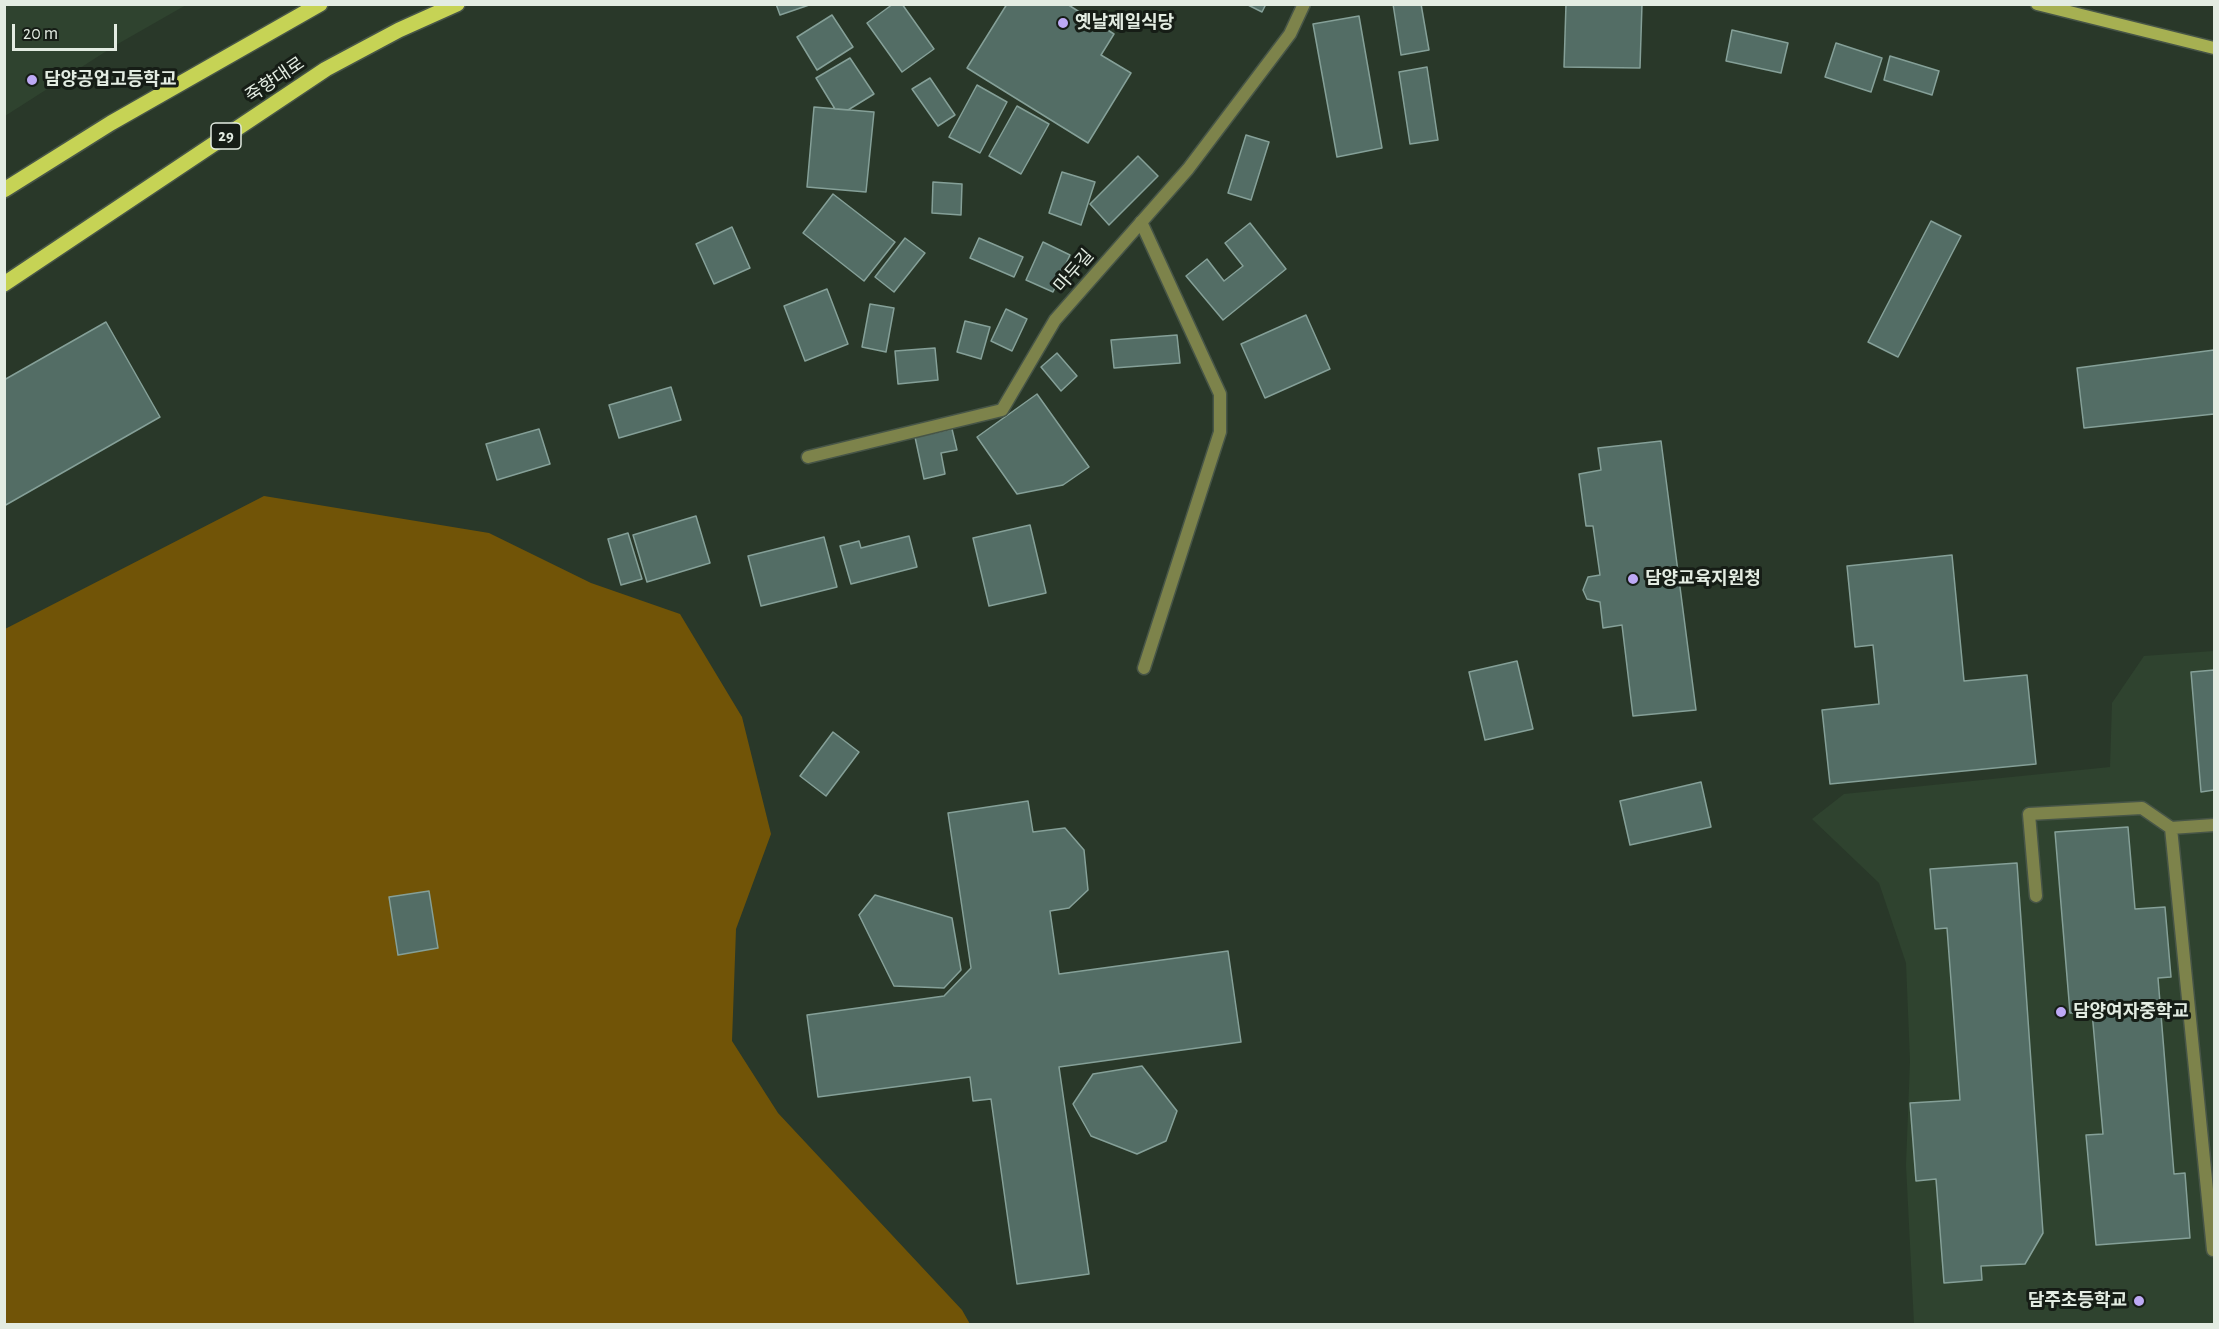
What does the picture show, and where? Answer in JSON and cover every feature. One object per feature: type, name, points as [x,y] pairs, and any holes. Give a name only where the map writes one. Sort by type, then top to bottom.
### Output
[{"type":"main road","points":[[4,190],[111,123],[320,4]]},
{"type":"main road","name":"죽향대로","points":[[4,284],[326,69],[399,30],[456,4]]},
{"type":"street","name":"마두길","points":[[808,457],[1002,410],[1055,320],[1188,169],[1290,34],[1304,4]]},
{"type":"street","points":[[2037,4],[2214,48]]},
{"type":"street","points":[[1141,222],[1220,394],[1220,432],[1144,668]]},
{"type":"street","points":[[2036,896],[2029,814],[2142,808],[2171,828],[2214,825]]},
{"type":"street","points":[[2171,828],[2213,1250]]},
{"type":"shaded area","name":"담양공업고등학교","points":[[5,4],[186,5],[116,45],[5,116]]},
{"type":"shaded area","points":[[264,496],[489,533],[591,583],[680,614],[742,717],[771,834],[736,929],[732,1041],[778,1113],[962,1310],[970,1324],[5,1324],[5,629]]},
{"type":"shaded area","name":"담양여자중학교","points":[[2214,651],[2214,1324],[1914,1324],[1906,1165],[1910,1061],[1906,963],[1879,883],[1812,819],[1844,794],[2110,767],[2112,703],[2144,656]]},
{"type":"building","points":[[776,4],[812,4],[780,15]]},
{"type":"building","points":[[893,4],[902,4],[934,49],[902,72],[867,23]]},
{"type":"building","points":[[1007,4],[1067,4],[1114,34],[1101,55],[1131,73],[1088,143],[967,68]]},
{"type":"building","points":[[1246,4],[1266,4],[1262,12]]},
{"type":"building","points":[[1393,4],[1421,4],[1429,50],[1401,55]]},
{"type":"building","points":[[1566,4],[1642,4],[1640,68],[1564,67]]},
{"type":"building","points":[[832,15],[853,47],[817,70],[797,37]]},
{"type":"building","points":[[1359,16],[1382,148],[1337,157],[1313,24]]},
{"type":"building","points":[[1732,30],[1788,43],[1781,73],[1726,61]]},
{"type":"building","points":[[1836,43],[1882,58],[1871,92],[1825,77]]},
{"type":"building","points":[[1890,56],[1939,71],[1932,95],[1884,80]]},
{"type":"building","points":[[850,58],[874,94],[848,110],[835,109],[816,78]]},
{"type":"building","points":[[1427,67],[1438,140],[1410,144],[1399,72]]},
{"type":"building","points":[[930,78],[955,115],[938,126],[912,89]]},
{"type":"building","points":[[977,85],[1007,102],[980,153],[949,137]]},
{"type":"building","points":[[1017,106],[1049,124],[1021,174],[989,156]]},
{"type":"building","points":[[814,107],[874,112],[866,192],[807,187]]},
{"type":"building","points":[[1246,135],[1269,142],[1251,200],[1228,193]]},
{"type":"building","points":[[1138,156],[1158,176],[1109,225],[1090,204]]},
{"type":"building","points":[[1062,172],[1095,182],[1081,225],[1049,213]]},
{"type":"building","points":[[933,182],[962,184],[961,215],[932,213]]},
{"type":"building","points":[[833,194],[895,242],[864,281],[803,233]]},
{"type":"building","points":[[1931,221],[1961,236],[1898,357],[1868,342]]},
{"type":"building","points":[[1250,223],[1286,269],[1223,320],[1186,276],[1207,259],[1224,281],[1243,266],[1225,243]]},
{"type":"building","points":[[732,227],[750,268],[714,284],[696,244]]},
{"type":"building","points":[[905,238],[925,253],[894,292],[875,277]]},
{"type":"building","points":[[979,238],[1023,257],[1014,277],[970,258]]},
{"type":"building","points":[[1043,242],[1070,255],[1053,292],[1026,280]]},
{"type":"building","points":[[827,289],[848,344],[805,361],[784,306]]},
{"type":"building","points":[[870,304],[894,308],[886,352],[862,347]]},
{"type":"building","points":[[1006,309],[1027,319],[1012,351],[991,341]]},
{"type":"building","points":[[1306,315],[1330,369],[1265,398],[1241,344]]},
{"type":"building","points":[[965,321],[990,327],[981,359],[957,352]]},
{"type":"building","points":[[106,322],[160,417],[4,506],[4,380]]},
{"type":"building","points":[[1177,335],[1180,363],[1114,368],[1111,340]]},
{"type":"building","points":[[935,348],[938,380],[898,384],[895,351]]},
{"type":"building","points":[[2214,350],[2214,414],[2084,428],[2077,368]]},
{"type":"building","points":[[1057,353],[1077,376],[1061,391],[1041,367]]},
{"type":"building","points":[[671,387],[681,420],[619,438],[609,405]]},
{"type":"building","points":[[1037,394],[1089,467],[1063,485],[1017,494],[977,437]]},
{"type":"building","points":[[539,429],[550,464],[497,480],[486,444]]},
{"type":"building","points":[[952,429],[957,450],[941,453],[945,474],[924,479],[915,437]]},
{"type":"building","name":"담양교육지원청","points":[[1661,441],[1696,710],[1633,716],[1622,625],[1603,628],[1600,602],[1587,599],[1583,590],[1588,577],[1600,575],[1593,526],[1586,526],[1579,474],[1601,470],[1598,448]]},
{"type":"building","points":[[696,516],[710,563],[647,582],[633,535]]},
{"type":"building","points":[[1030,525],[1046,593],[989,606],[973,538]]},
{"type":"building","points":[[628,533],[642,579],[621,585],[608,539]]},
{"type":"building","points":[[909,536],[917,567],[851,584],[840,546],[859,541],[861,548]]},
{"type":"building","points":[[824,537],[837,587],[761,606],[748,556]]},
{"type":"building","points":[[1952,555],[1964,681],[2027,675],[2036,764],[1830,784],[1822,710],[1879,704],[1873,645],[1855,647],[1847,566]]},
{"type":"building","points":[[1517,661],[1533,729],[1485,740],[1469,672]]},
{"type":"building","points":[[2214,670],[2214,790],[2201,792],[2191,672]]},
{"type":"building","points":[[833,732],[859,752],[826,796],[800,776]]},
{"type":"building","points":[[1701,782],[1711,827],[1630,845],[1620,801]]},
{"type":"building","points":[[1028,801],[1033,832],[1065,828],[1084,850],[1088,890],[1069,908],[1050,911],[1059,974],[1228,951],[1241,1042],[1059,1067],[1089,1274],[1017,1284],[991,1099],[973,1101],[970,1077],[818,1097],[807,1015],[944,996],[971,968],[948,813]]},
{"type":"building","points":[[2128,827],[2135,909],[2165,907],[2171,977],[2158,978],[2174,1174],[2185,1173],[2190,1238],[2096,1245],[2086,1135],[2103,1134],[2092,1012],[2070,1013],[2055,832]]},
{"type":"building","points":[[2017,863],[2043,1233],[2025,1264],[1981,1266],[1982,1280],[1944,1283],[1936,1179],[1916,1181],[1910,1103],[1960,1100],[1947,928],[1935,929],[1930,869]]},
{"type":"building","points":[[429,891],[438,948],[398,955],[389,897]]},
{"type":"building","points":[[875,895],[952,918],[961,970],[944,988],[894,986],[859,915]]},
{"type":"building","points":[[1142,1066],[1177,1111],[1166,1141],[1137,1154],[1091,1136],[1073,1104],[1093,1074]]},
{"type":"place","name":"옛날제일식당","points":[[1063,23]]},
{"type":"place","name":"담양공업고등학교","points":[[32,80]]},
{"type":"place","name":"담양교육지원청","points":[[1633,579]]},
{"type":"place","name":"담양여자중학교","points":[[2061,1012]]},
{"type":"place","name":"담주초등학교","points":[[2139,1301]]}]
